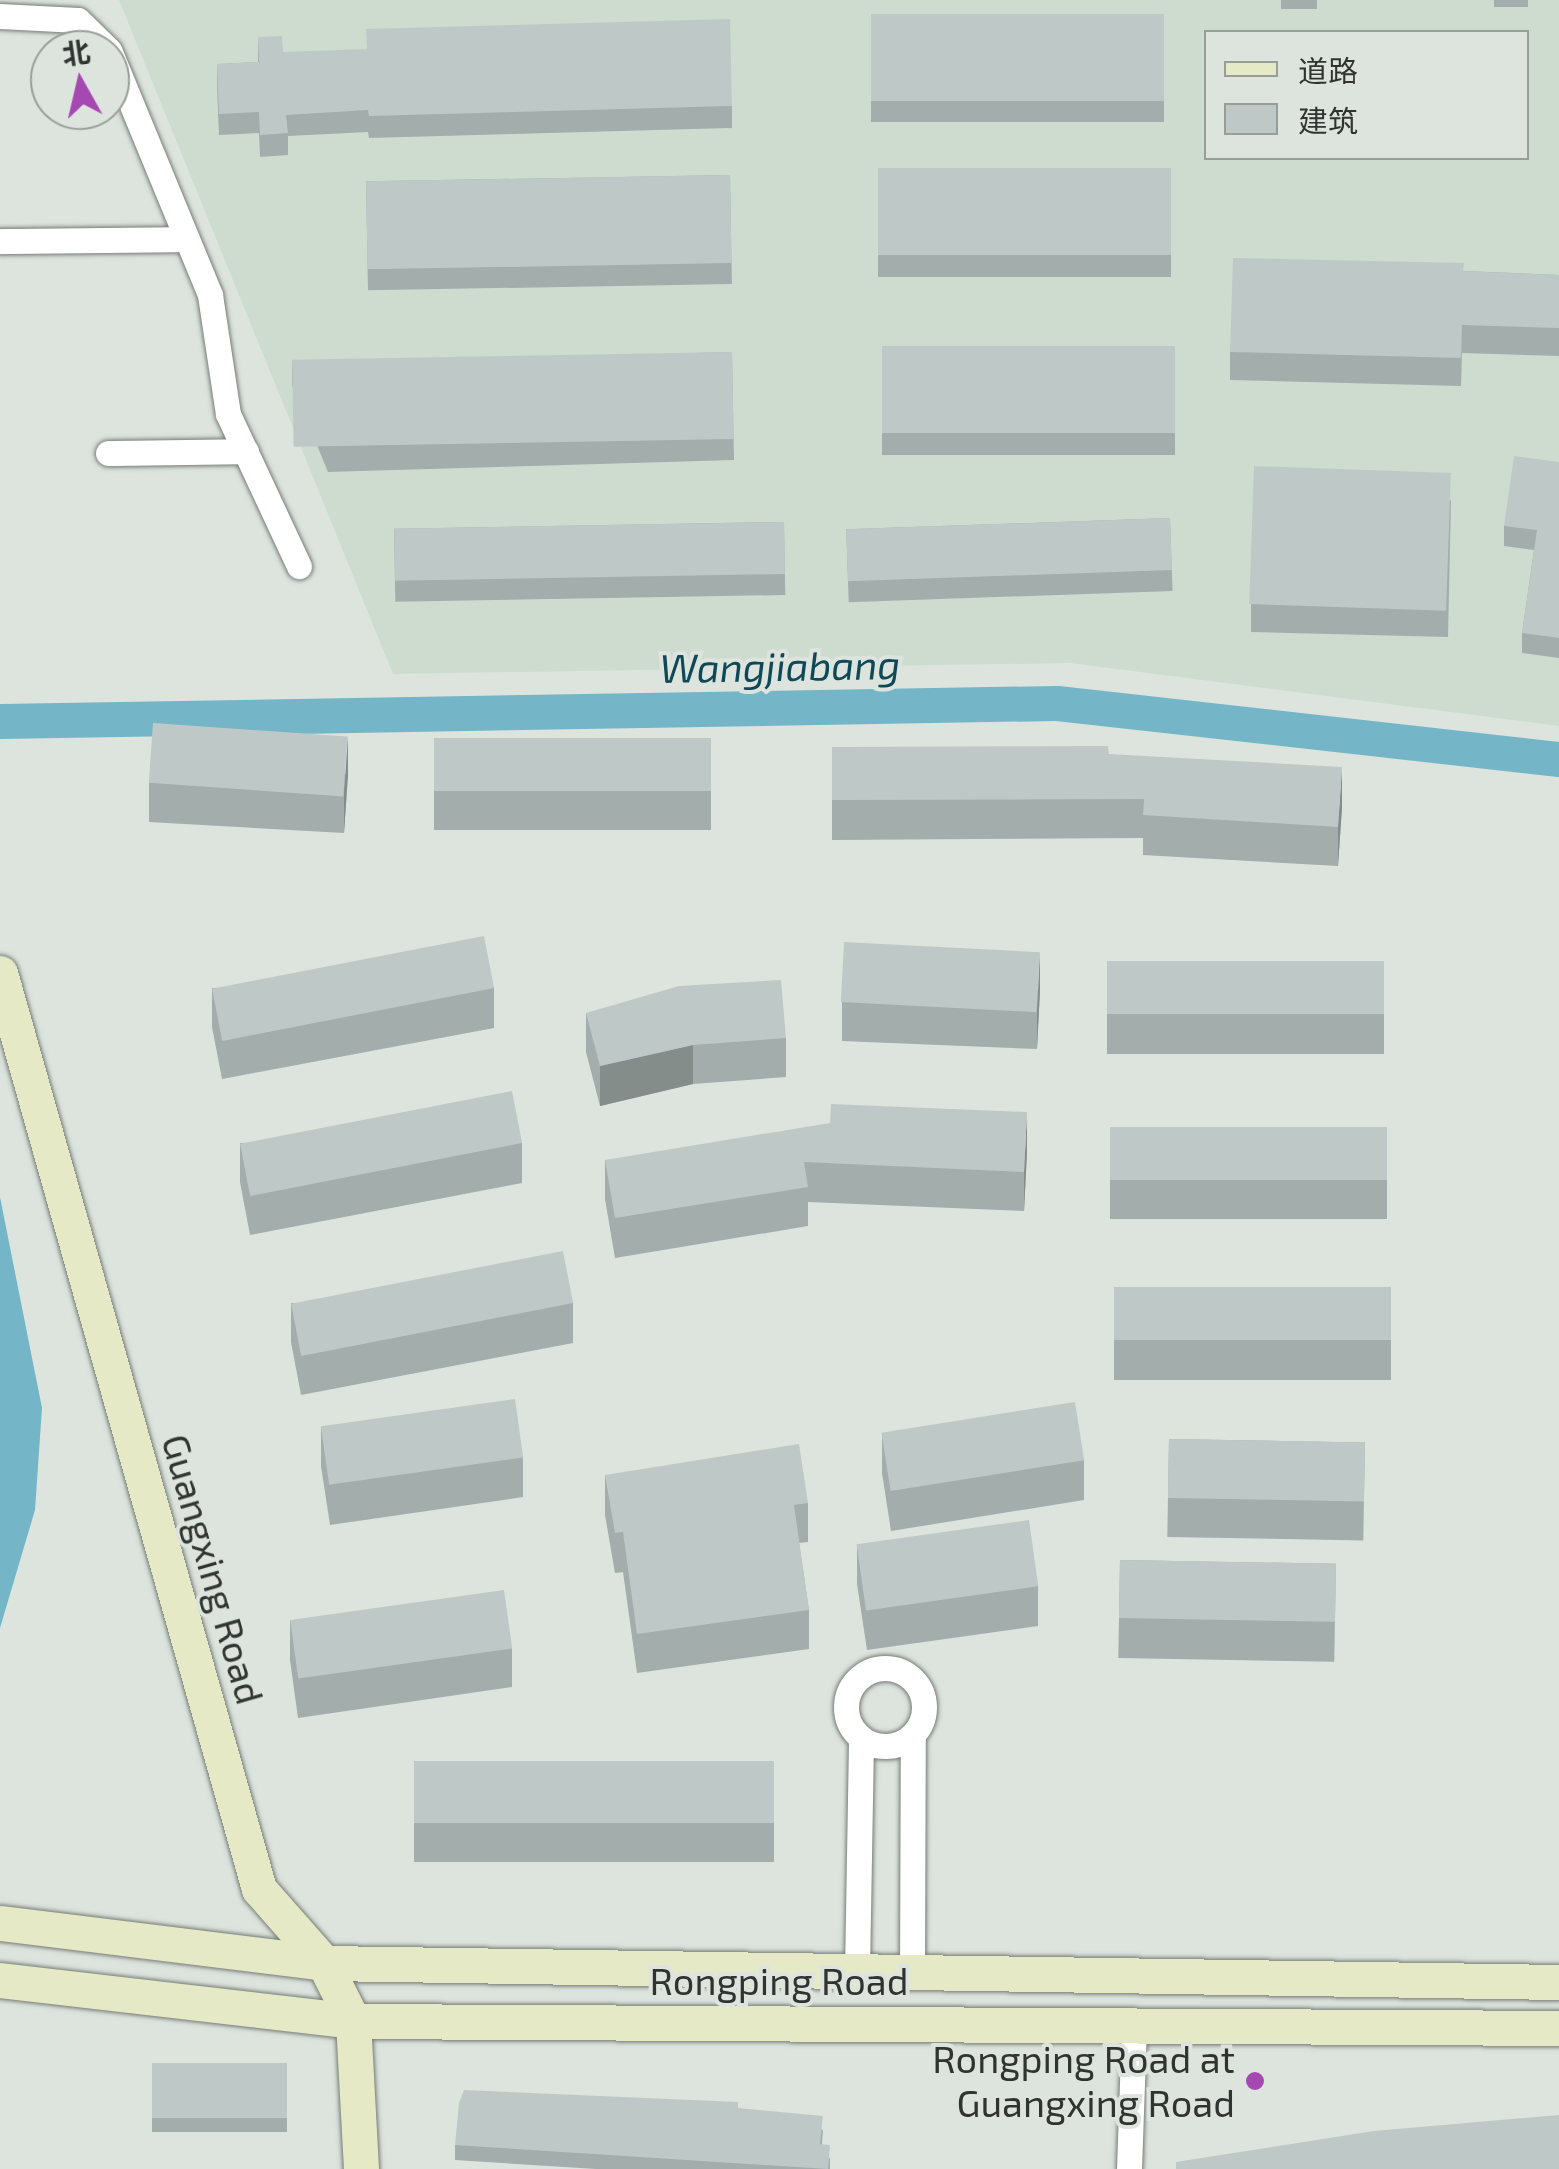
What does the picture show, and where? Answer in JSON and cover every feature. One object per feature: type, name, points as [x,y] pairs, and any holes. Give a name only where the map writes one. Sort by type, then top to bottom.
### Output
[{"type":"main road","name":"Guangxing Road","points":[[0,973],[259,1889],[324,1963],[353,2022],[362,2169]]},
{"type":"main road","points":[[0,1923],[324,1963],[1559,1982]]},
{"type":"main road","name":"Rongping Road","points":[[0,1980],[353,2022],[1559,2028]]},
{"type":"street","points":[[14,10],[78,20],[88,30]]},
{"type":"street","points":[[130,102],[210,295],[228,414],[299,566]]},
{"type":"street","points":[[0,241],[187,239]]},
{"type":"street","points":[[108,453],[246,451]]},
{"type":"street","points":[[857,1971],[861,1738],[846,1702],[858,1678],[883,1668],[918,1685],[925,1711],[913,1735],[912,1972]]},
{"type":"street","points":[[861,1738],[893,1746],[913,1735]]},
{"type":"street","points":[[1130,2169],[1134,2026]]},
{"type":"shaded area","points":[[119,0],[1559,0],[1559,726],[1070,663],[393,674]]},
{"type":"water","points":[[0,1197],[42,1408],[35,1510],[0,1628]]},
{"type":"building","points":[[871,14],[1164,14],[1164,101],[871,101]]},
{"type":"building","points":[[730,19],[732,106],[369,116],[368,110],[286,115],[288,133],[260,135],[259,112],[219,114],[217,64],[259,62],[258,37],[282,36],[283,52],[367,49],[366,29]]},
{"type":"building","points":[[878,168],[1171,168],[1171,255],[878,255]]},
{"type":"building","points":[[730,175],[732,263],[368,269],[366,181]]},
{"type":"building","points":[[1233,258],[1464,263],[1463,271],[1559,275],[1559,328],[1462,325],[1461,358],[1230,352]]},
{"type":"building","points":[[882,346],[1175,346],[1175,433],[882,433]]},
{"type":"building","points":[[732,352],[734,439],[294,447],[292,360]]},
{"type":"building","points":[[1514,456],[1559,462],[1559,638],[1522,633],[1537,530],[1504,526]]},
{"type":"building","points":[[1254,466],[1451,473],[1446,611],[1249,604]]},
{"type":"building","points":[[1170,518],[1172,570],[848,581],[846,529]]},
{"type":"building","points":[[784,522],[785,574],[395,581],[394,529]]},
{"type":"building","points":[[153,723],[348,737],[343,796],[149,783]]},
{"type":"building","points":[[434,738],[711,738],[711,791],[434,791]]},
{"type":"building","points":[[1108,746],[1109,754],[1342,767],[1338,827],[1143,815],[1144,799],[832,800],[832,747]]},
{"type":"building","points":[[484,936],[494,988],[222,1041],[212,989]]},
{"type":"building","points":[[844,942],[1040,952],[1037,1012],[841,1002]]},
{"type":"building","points":[[1107,961],[1384,961],[1384,1014],[1107,1014]]},
{"type":"building","points":[[781,980],[786,1038],[693,1045],[600,1066],[586,1013],[679,986]]},
{"type":"building","points":[[512,1091],[522,1143],[250,1196],[240,1144]]},
{"type":"building","points":[[831,1104],[1027,1112],[1024,1172],[804,1162],[808,1187],[615,1218],[605,1160],[830,1123]]},
{"type":"building","points":[[1110,1127],[1387,1127],[1387,1180],[1110,1180]]},
{"type":"building","points":[[563,1251],[573,1303],[301,1356],[291,1304]]},
{"type":"building","points":[[1114,1287],[1391,1287],[1391,1340],[1114,1340]]},
{"type":"building","points":[[515,1399],[523,1457],[329,1485],[321,1426]]},
{"type":"building","points":[[1075,1402],[1084,1460],[891,1491],[881,1433]]},
{"type":"building","points":[[1169,1439],[1365,1442],[1364,1501],[1168,1498]]},
{"type":"building","points":[[799,1444],[808,1503],[794,1505],[809,1610],[637,1634],[623,1532],[615,1533],[605,1475]]},
{"type":"building","points":[[1029,1520],[1038,1586],[866,1611],[857,1544]]},
{"type":"building","points":[[1120,1560],[1336,1564],[1335,1622],[1119,1618]]},
{"type":"building","points":[[504,1590],[512,1648],[298,1678],[290,1620]]},
{"type":"building","points":[[414,1761],[774,1761],[774,1823],[414,1823]]},
{"type":"building","points":[[152,2063],[287,2063],[287,2118],[152,2118]]},
{"type":"building","points":[[464,2090],[738,2102],[738,2108],[823,2116],[820,2144],[830,2145],[828,2169],[455,2145]]},
{"type":"building","points":[[1559,2115],[1559,2169],[1176,2169],[1176,2162],[1374,2131]]},
{"type":"waterway","name":"Wangjiabang","points":[[0,721],[1057,703],[1559,759]]},
{"type":"place","name":"Rongping Road at Guangxing Road","points":[[1255,2081]]}]
